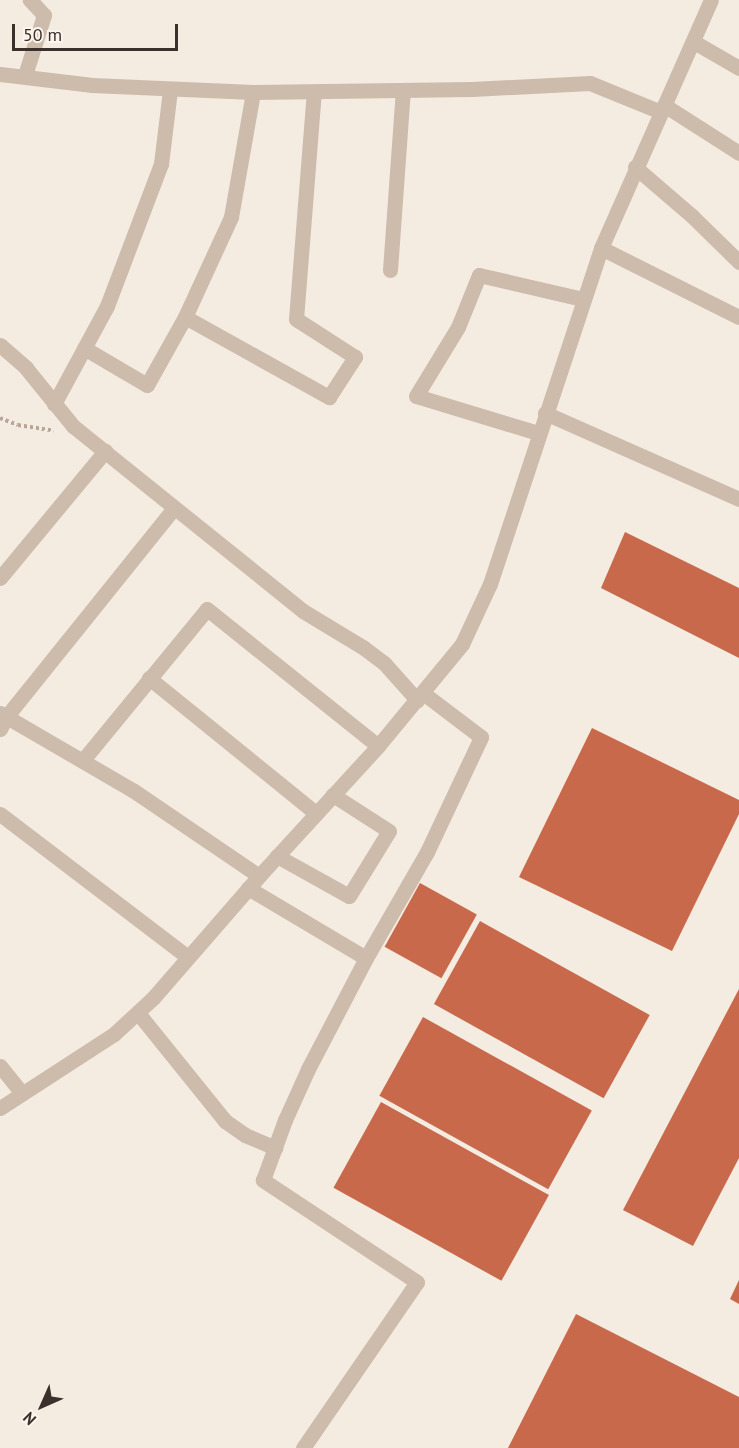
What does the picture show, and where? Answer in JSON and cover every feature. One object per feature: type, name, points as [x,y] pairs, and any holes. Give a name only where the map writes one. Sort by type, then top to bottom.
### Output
[{"type":"street","points":[[25,75],[44,15],[30,0]]},
{"type":"street","points":[[0,1108],[114,1034],[153,998],[248,888],[378,746],[462,644],[478,615],[537,433],[601,248],[711,0]]},
{"type":"street","points":[[694,42],[739,68]]},
{"type":"street","points":[[0,74],[25,75],[92,85],[253,92],[403,90],[590,83],[662,109],[739,153]]},
{"type":"street","points":[[54,404],[107,306],[162,164],[170,90]]},
{"type":"street","points":[[390,270],[403,90]]},
{"type":"street","points":[[84,348],[147,385],[185,317],[231,217],[253,92]]},
{"type":"street","points":[[185,317],[329,397],[355,357],[296,319],[314,92]]},
{"type":"street","points":[[635,167],[692,216],[739,262]]},
{"type":"street","points":[[601,248],[739,317]]},
{"type":"street","points":[[537,433],[416,396],[458,327],[479,275],[583,299]]},
{"type":"street","points":[[0,345],[26,368],[73,426],[173,509],[303,611],[364,648],[384,663],[420,697],[481,737],[427,852],[366,958],[308,1069],[263,1180],[417,1282],[303,1448]]},
{"type":"street","points":[[545,413],[739,499]]},
{"type":"street","points":[[0,578],[105,451]]},
{"type":"street","points":[[173,509],[2,720],[83,760],[259,876]]},
{"type":"street","points":[[83,760],[207,609],[378,746]]},
{"type":"street","points":[[149,678],[316,813]]},
{"type":"street","points":[[277,856],[350,896],[389,831],[333,795]]},
{"type":"street","points":[[0,814],[188,957]]},
{"type":"street","points":[[248,888],[366,958]]},
{"type":"street","points":[[138,1013],[225,1121],[245,1135],[275,1148]]},
{"type":"street","points":[[0,1066],[22,1093]]},
{"type":"path","points":[[0,418],[18,425],[60,432]]},
{"type":"building","points":[[625,532],[739,588],[739,658],[601,588]]},
{"type":"building","points":[[592,728],[739,800],[739,814],[672,951],[519,877]]},
{"type":"building","points":[[420,883],[477,915],[441,978],[385,947]]},
{"type":"building","points":[[480,921],[650,1015],[604,1098],[434,1004]]},
{"type":"building","points":[[739,989],[739,1158],[693,1246],[623,1210]]},
{"type":"building","points":[[423,1017],[592,1111],[548,1189],[379,1096]]},
{"type":"building","points":[[381,1102],[549,1195],[501,1281],[333,1188]]},
{"type":"building","points":[[739,1280],[739,1304],[730,1299]]},
{"type":"building","points":[[576,1314],[739,1397],[739,1448],[508,1448]]}]
